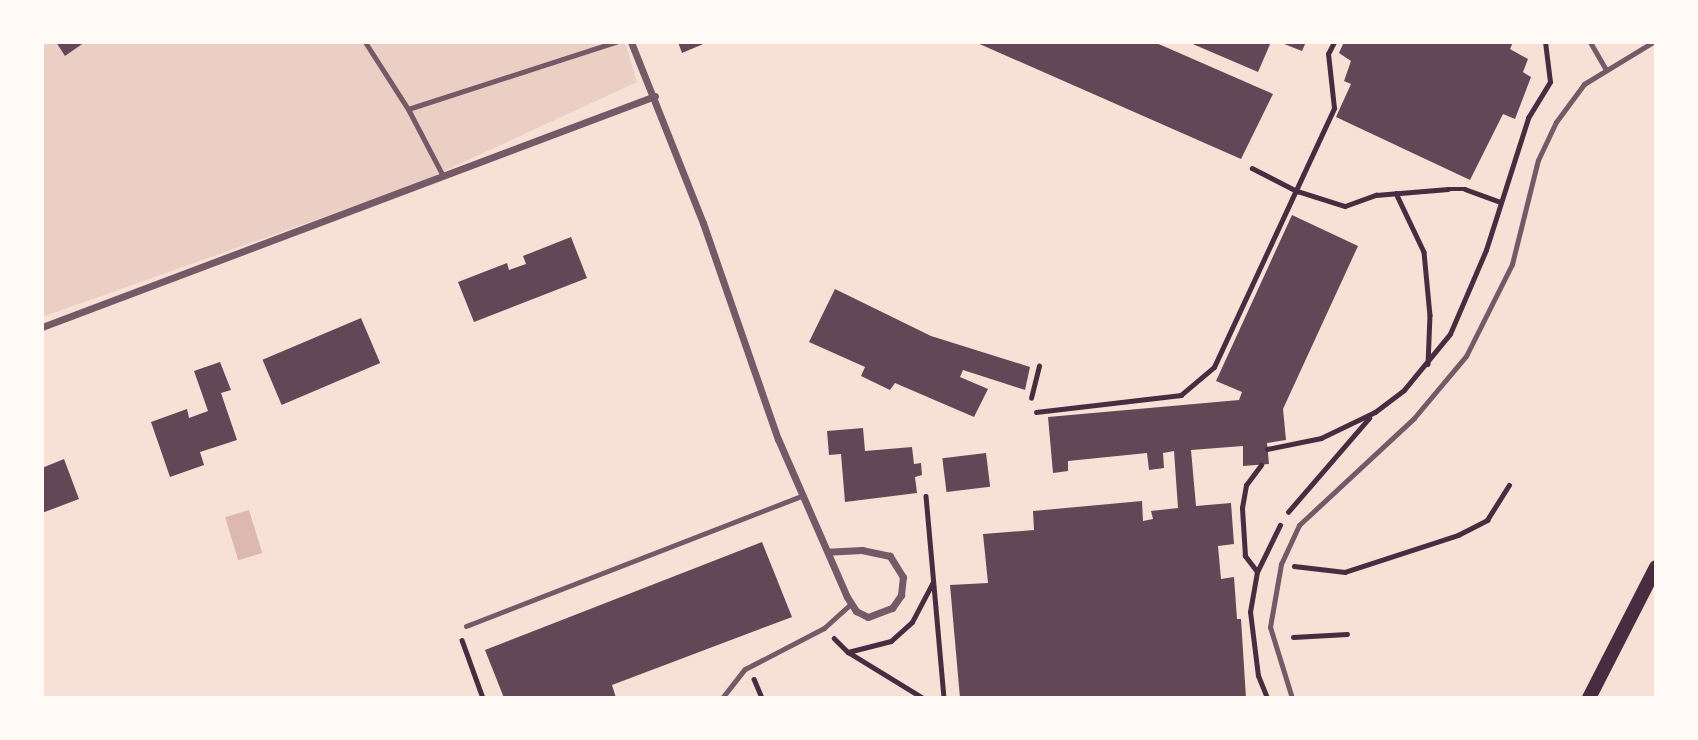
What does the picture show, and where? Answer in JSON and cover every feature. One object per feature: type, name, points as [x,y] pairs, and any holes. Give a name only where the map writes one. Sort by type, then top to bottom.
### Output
[{"type":"main road","points":[[1589,698],[1656,567]]},
{"type":"street","points":[[631,42],[655,96],[778,439],[851,604],[869,617],[892,608],[901,595],[898,566],[890,556],[879,551],[828,552]]},
{"type":"street","points":[[42,327],[442,174],[655,96]]},
{"type":"lane","points":[[365,42],[408,109],[442,174]]},
{"type":"lane","points":[[408,109],[616,42]]},
{"type":"lane","points":[[1590,42],[1606,71]]},
{"type":"lane","points":[[1292,698],[1270,627],[1281,564],[1299,525],[1414,418],[1466,356],[1512,264],[1538,160],[1556,122],[1584,84],[1653,42]]},
{"type":"lane","points":[[466,626],[803,495]]},
{"type":"lane","points":[[722,698],[745,669],[824,628],[851,604]]},
{"type":"path","points":[[1036,412],[1169,397],[1202,381],[1214,367],[1334,107],[1328,54],[1334,42]]},
{"type":"path","points":[[1267,449],[1304,443],[1357,423],[1390,402],[1428,365],[1462,308],[1528,118],[1550,82],[1545,42]]},
{"type":"path","points":[[1252,168],[1297,191],[1345,206],[1396,192],[1465,189],[1500,202]]},
{"type":"path","points":[[1396,192],[1424,253],[1430,315],[1428,365]]},
{"type":"path","points":[[1031,398],[1039,366]]},
{"type":"path","points":[[1257,572],[1245,556],[1242,508],[1247,485],[1261,465]]},
{"type":"path","points":[[1262,561],[1345,572],[1404,555],[1487,520],[1509,485]]},
{"type":"path","points":[[926,496],[944,698]]},
{"type":"path","points":[[848,652],[891,640],[912,622],[933,582]]},
{"type":"path","points":[[466,626],[459,629],[483,698]]},
{"type":"path","points":[[824,628],[848,652],[923,698]]},
{"type":"path","points":[[1293,637],[1347,634]]},
{"type":"shaded area","points":[[42,42],[625,42],[637,82],[414,185],[42,317]]},
{"type":"shaded area","points":[[249,510],[262,553],[238,560],[225,517]]},
{"type":"building","points":[[56,42],[85,42],[65,56]]},
{"type":"building","points":[[678,42],[708,42],[682,53]]},
{"type":"building","points":[[975,42],[1154,42],[1273,94],[1241,159]]},
{"type":"building","points":[[1188,42],[1271,42],[1258,72]]},
{"type":"building","points":[[1279,42],[1306,42],[1302,51]]},
{"type":"building","points":[[1344,42],[1513,42],[1510,49],[1528,59],[1523,72],[1531,77],[1515,119],[1503,114],[1470,180],[1336,117],[1351,84],[1344,81],[1351,61],[1339,53]]},
{"type":"building","points":[[1292,215],[1358,246],[1283,409],[1286,440],[1267,443],[1269,464],[1243,466],[1243,446],[1191,450],[1196,506],[1231,503],[1234,544],[1218,546],[1221,579],[1234,577],[1237,619],[1241,619],[1246,698],[960,698],[950,585],[988,583],[983,534],[1034,530],[1033,511],[1142,501],[1143,521],[1153,519],[1151,511],[1178,508],[1174,451],[1163,453],[1164,468],[1149,470],[1147,453],[1068,461],[1068,471],[1053,473],[1048,417],[1239,400],[1242,392],[1216,381]]},
{"type":"building","points":[[571,237],[587,278],[474,322],[458,282],[507,263],[509,270],[526,264],[523,256]]},
{"type":"building","points":[[835,289],[931,336],[1030,367],[1025,390],[963,370],[960,377],[988,389],[974,417],[895,383],[890,390],[861,376],[865,367],[809,342]]},
{"type":"building","points":[[361,318],[380,363],[282,405],[263,360]]},
{"type":"building","points":[[220,362],[231,390],[221,393],[237,440],[200,452],[204,465],[170,477],[151,422],[187,409],[189,418],[208,411],[194,371]]},
{"type":"building","points":[[863,428],[865,451],[912,447],[914,464],[921,463],[922,475],[915,477],[917,493],[845,502],[841,454],[829,455],[827,431]]},
{"type":"building","points":[[986,453],[990,487],[946,492],[942,458]]},
{"type":"building","points":[[64,459],[79,499],[42,513],[42,468]]},
{"type":"building","points":[[762,542],[792,617],[612,685],[616,698],[504,698],[485,650]]}]
